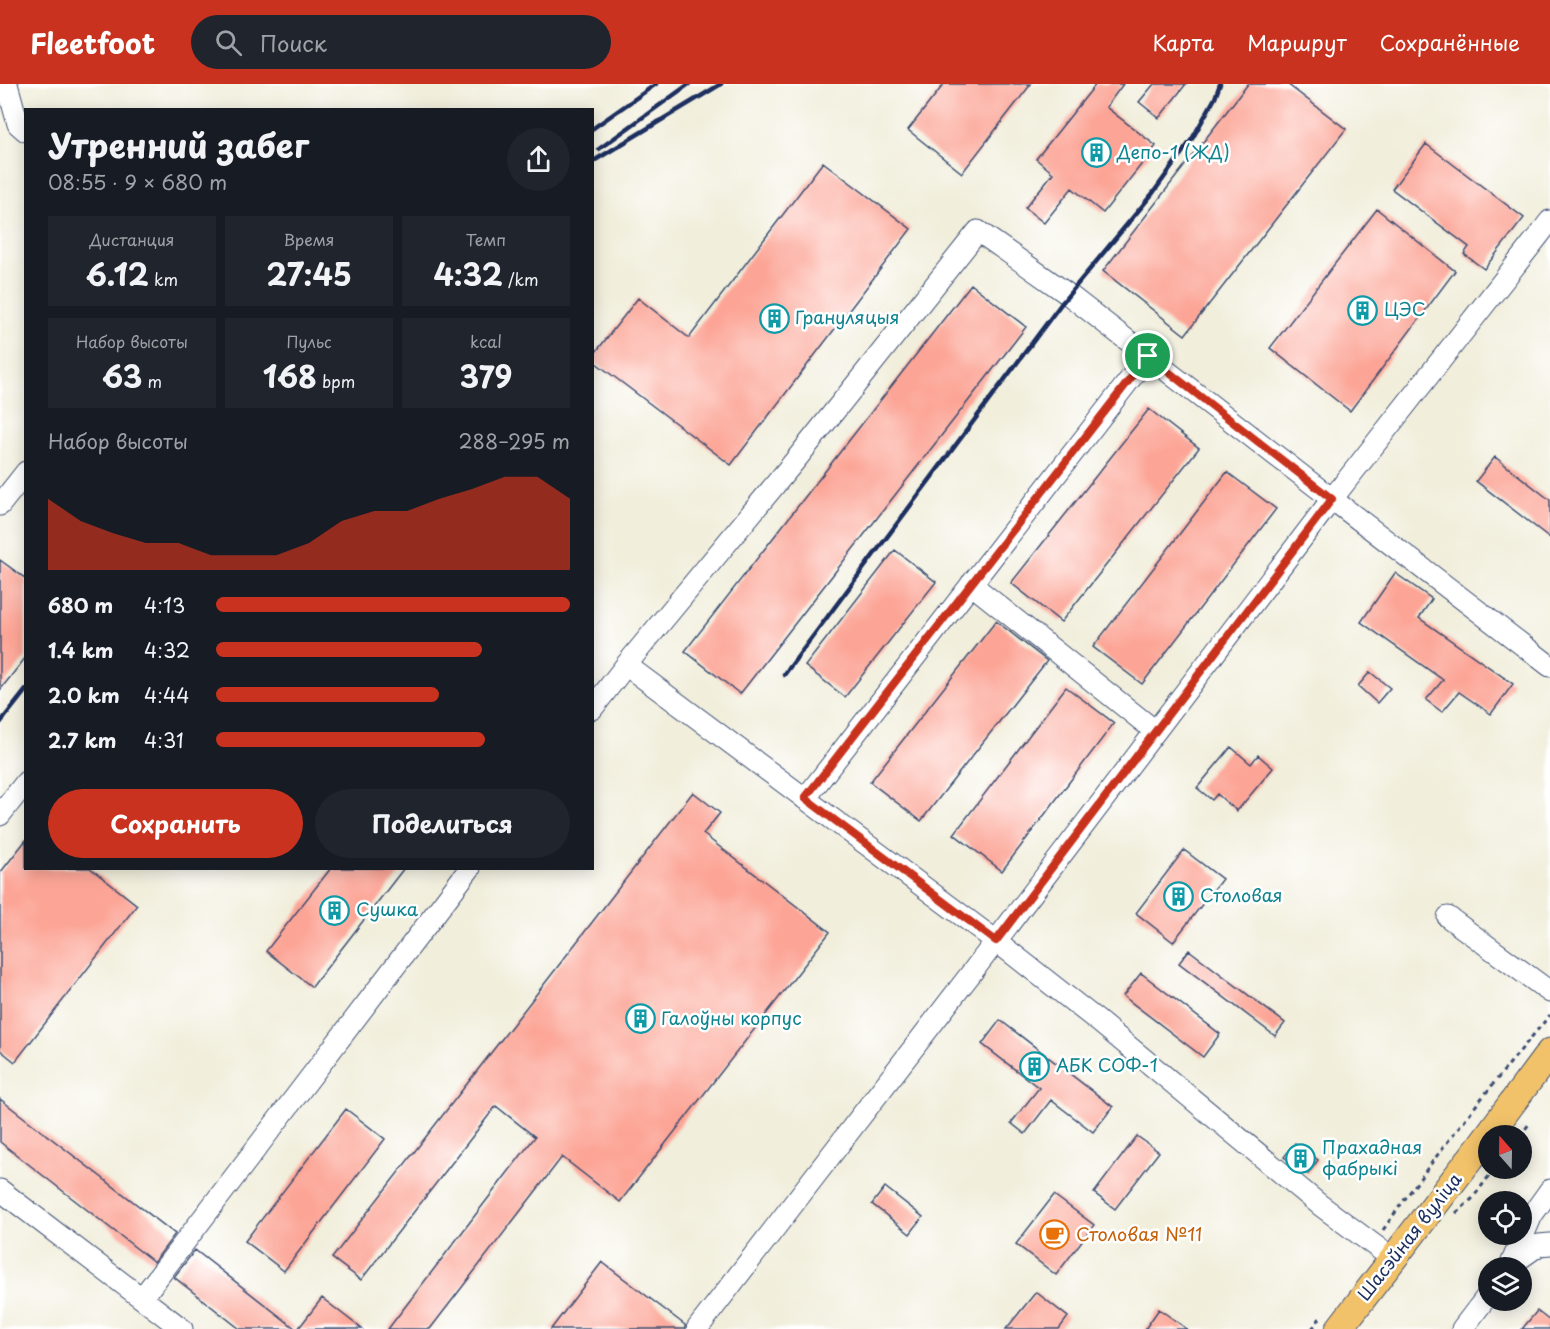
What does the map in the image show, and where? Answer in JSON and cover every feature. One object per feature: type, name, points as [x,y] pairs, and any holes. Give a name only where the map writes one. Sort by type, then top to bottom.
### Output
[{"type":"main road","name":"Шасэйная вуліца","points":[[1332,1321],[1384,1251],[1480,1146],[1550,1052]]},
{"type":"lane","points":[[8,84],[18,124],[24,129]]},
{"type":"lane","points":[[697,1329],[1332,499],[1550,221]]},
{"type":"lane","points":[[594,706],[798,458],[978,231],[1069,295],[1550,666]]},
{"type":"lane","points":[[805,798],[1148,356]]},
{"type":"lane","points":[[0,505],[24,475]]},
{"type":"lane","points":[[971,584],[1155,731]]},
{"type":"lane","points":[[626,665],[996,941],[1098,1021],[1320,1204],[1384,1251]]},
{"type":"lane","points":[[0,815],[24,785]]},
{"type":"lane","points":[[142,1298],[468,870]]},
{"type":"lane","points":[[1448,917],[1550,992]]},
{"type":"lane","points":[[0,1190],[182,1329]]},
{"type":"lane","points":[[1514,1257],[1532,1215],[1550,1190]]},
{"type":"lane","points":[[1522,1257],[1539,1245],[1550,1244]]},
{"type":"lane","points":[[1462,1329],[1478,1308]]},
{"type":"path","points":[[1384,1251],[1411,1189],[1550,1015]]},
{"type":"path","points":[[1312,1329],[1332,1321]]},
{"type":"building","points":[[944,84],[1031,84],[962,173],[908,130]]},
{"type":"building","name":"Депо-1 (ЖД)","points":[[1096,84],[1123,84],[1106,107],[1156,146],[1103,213],[1072,188],[1044,223],[1025,208],[1053,173],[1036,159]]},
{"type":"building","points":[[1154,84],[1186,84],[1159,118],[1139,102]]},
{"type":"building","points":[[1248,84],[1287,84],[1346,129],[1185,335],[1103,271]]},
{"type":"building","points":[[1426,144],[1524,218],[1484,269],[1464,254],[1469,247],[1392,189]]},
{"type":"building","name":"Грануляцыя","points":[[823,162],[911,229],[731,465],[594,362],[594,354],[638,298],[689,338]]},
{"type":"building","name":"ЦЭС","points":[[1377,209],[1455,271],[1350,411],[1270,348]]},
{"type":"building","points":[[971,284],[1026,327],[740,694],[685,651]]},
{"type":"building","points":[[1149,409],[1199,448],[1061,622],[1011,583]]},
{"type":"building","points":[[1495,457],[1550,500],[1550,538],[1476,481]]},
{"type":"building","points":[[1227,472],[1276,509],[1142,684],[1093,647]]},
{"type":"building","points":[[895,550],[936,582],[845,697],[805,666]]},
{"type":"building","points":[[0,560],[24,578],[24,660],[0,690]]},
{"type":"building","points":[[1395,573],[1432,599],[1419,618],[1513,684],[1491,714],[1459,692],[1442,712],[1426,700],[1443,680],[1361,622]]},
{"type":"building","points":[[996,621],[1047,661],[921,821],[870,782]]},
{"type":"building","points":[[1370,672],[1390,688],[1377,703],[1358,686]]},
{"type":"building","points":[[1066,687],[1114,723],[1002,871],[954,834]]},
{"type":"building","points":[[1231,747],[1251,764],[1258,755],[1273,768],[1237,811],[1217,794],[1212,800],[1197,788]]},
{"type":"building","name":"Галоўны корпус","points":[[693,792],[720,813],[703,834],[830,932],[620,1202],[562,1157],[430,1329],[388,1329],[535,1137],[496,1106],[361,1280],[332,1258]]},
{"type":"building","points":[[24,843],[24,870],[93,870],[137,905],[15,1062],[0,1050],[0,873]]},
{"type":"building","name":"Столовая","points":[[1184,850],[1222,879],[1173,942],[1136,913]]},
{"type":"building","name":"Сушка","points":[[329,870],[402,870],[312,987],[266,951]]},
{"type":"building","points":[[1189,950],[1285,1023],[1275,1036],[1179,963]]},
{"type":"building","points":[[1141,973],[1220,1034],[1203,1057],[1123,996]]},
{"type":"building","name":"АБК СОФ-1","points":[[1000,1020],[1113,1107],[1093,1132],[1051,1100],[1025,1134],[1011,1123],[1039,1088],[982,1044]]},
{"type":"building","points":[[0,1099],[175,1234],[154,1262],[0,1142]]},
{"type":"building","points":[[346,1109],[385,1139],[284,1271],[245,1241]]},
{"type":"building","points":[[1137,1136],[1159,1152],[1115,1209],[1094,1193]]},
{"type":"building","name":"Прахадная фабрыкі","points":[[1295,1143],[1318,1160],[1308,1174],[1284,1157]]},
{"type":"building","points":[[885,1187],[923,1217],[910,1234],[872,1204]]},
{"type":"building","name":"Столовая №11","points":[[1054,1195],[1094,1225],[1056,1275],[1016,1244]]},
{"type":"building","points":[[195,1250],[296,1329],[240,1329],[174,1277]]},
{"type":"building","points":[[602,1262],[685,1325],[685,1329],[551,1329]]},
{"type":"building","points":[[1036,1292],[1068,1317],[1059,1329],[1006,1329]]},
{"type":"building","points":[[322,1298],[362,1329],[298,1329]]},
{"type":"building","points":[[1159,1309],[1187,1329],[1145,1329]]},
{"type":"building","points":[[1537,1311],[1550,1321],[1550,1329],[1522,1329]]},
{"type":"railway","points":[[594,128],[656,84]]},
{"type":"railway","points":[[599,149],[689,84]]},
{"type":"railway","points":[[594,161],[721,84]]},
{"type":"railway","points":[[784,675],[1061,304],[1153,193],[1192,139],[1215,98],[1220,84]]},
{"type":"railway","points":[[0,723],[24,693]]},
{"type":"place","name":"Депо-1 (ЖД)","points":[[1096,153]]},
{"type":"place","name":"ЦЭС","points":[[1363,310]]},
{"type":"place","name":"Грануляцыя","points":[[774,318]]},
{"type":"place","name":"Столовая","points":[[1179,896]]},
{"type":"place","name":"Сушка","points":[[335,910]]},
{"type":"place","name":"Галоўны корпус","points":[[640,1019]]},
{"type":"place","name":"АБК СОФ-1","points":[[1035,1066]]},
{"type":"place","name":"Прахадная фабрыкі","points":[[1301,1158]]},
{"type":"place","name":"Столовая №11","points":[[1055,1235]]},
{"type":"route","points":[[1148,356],[1332,499],[996,941],[805,798],[1148,356]]}]
